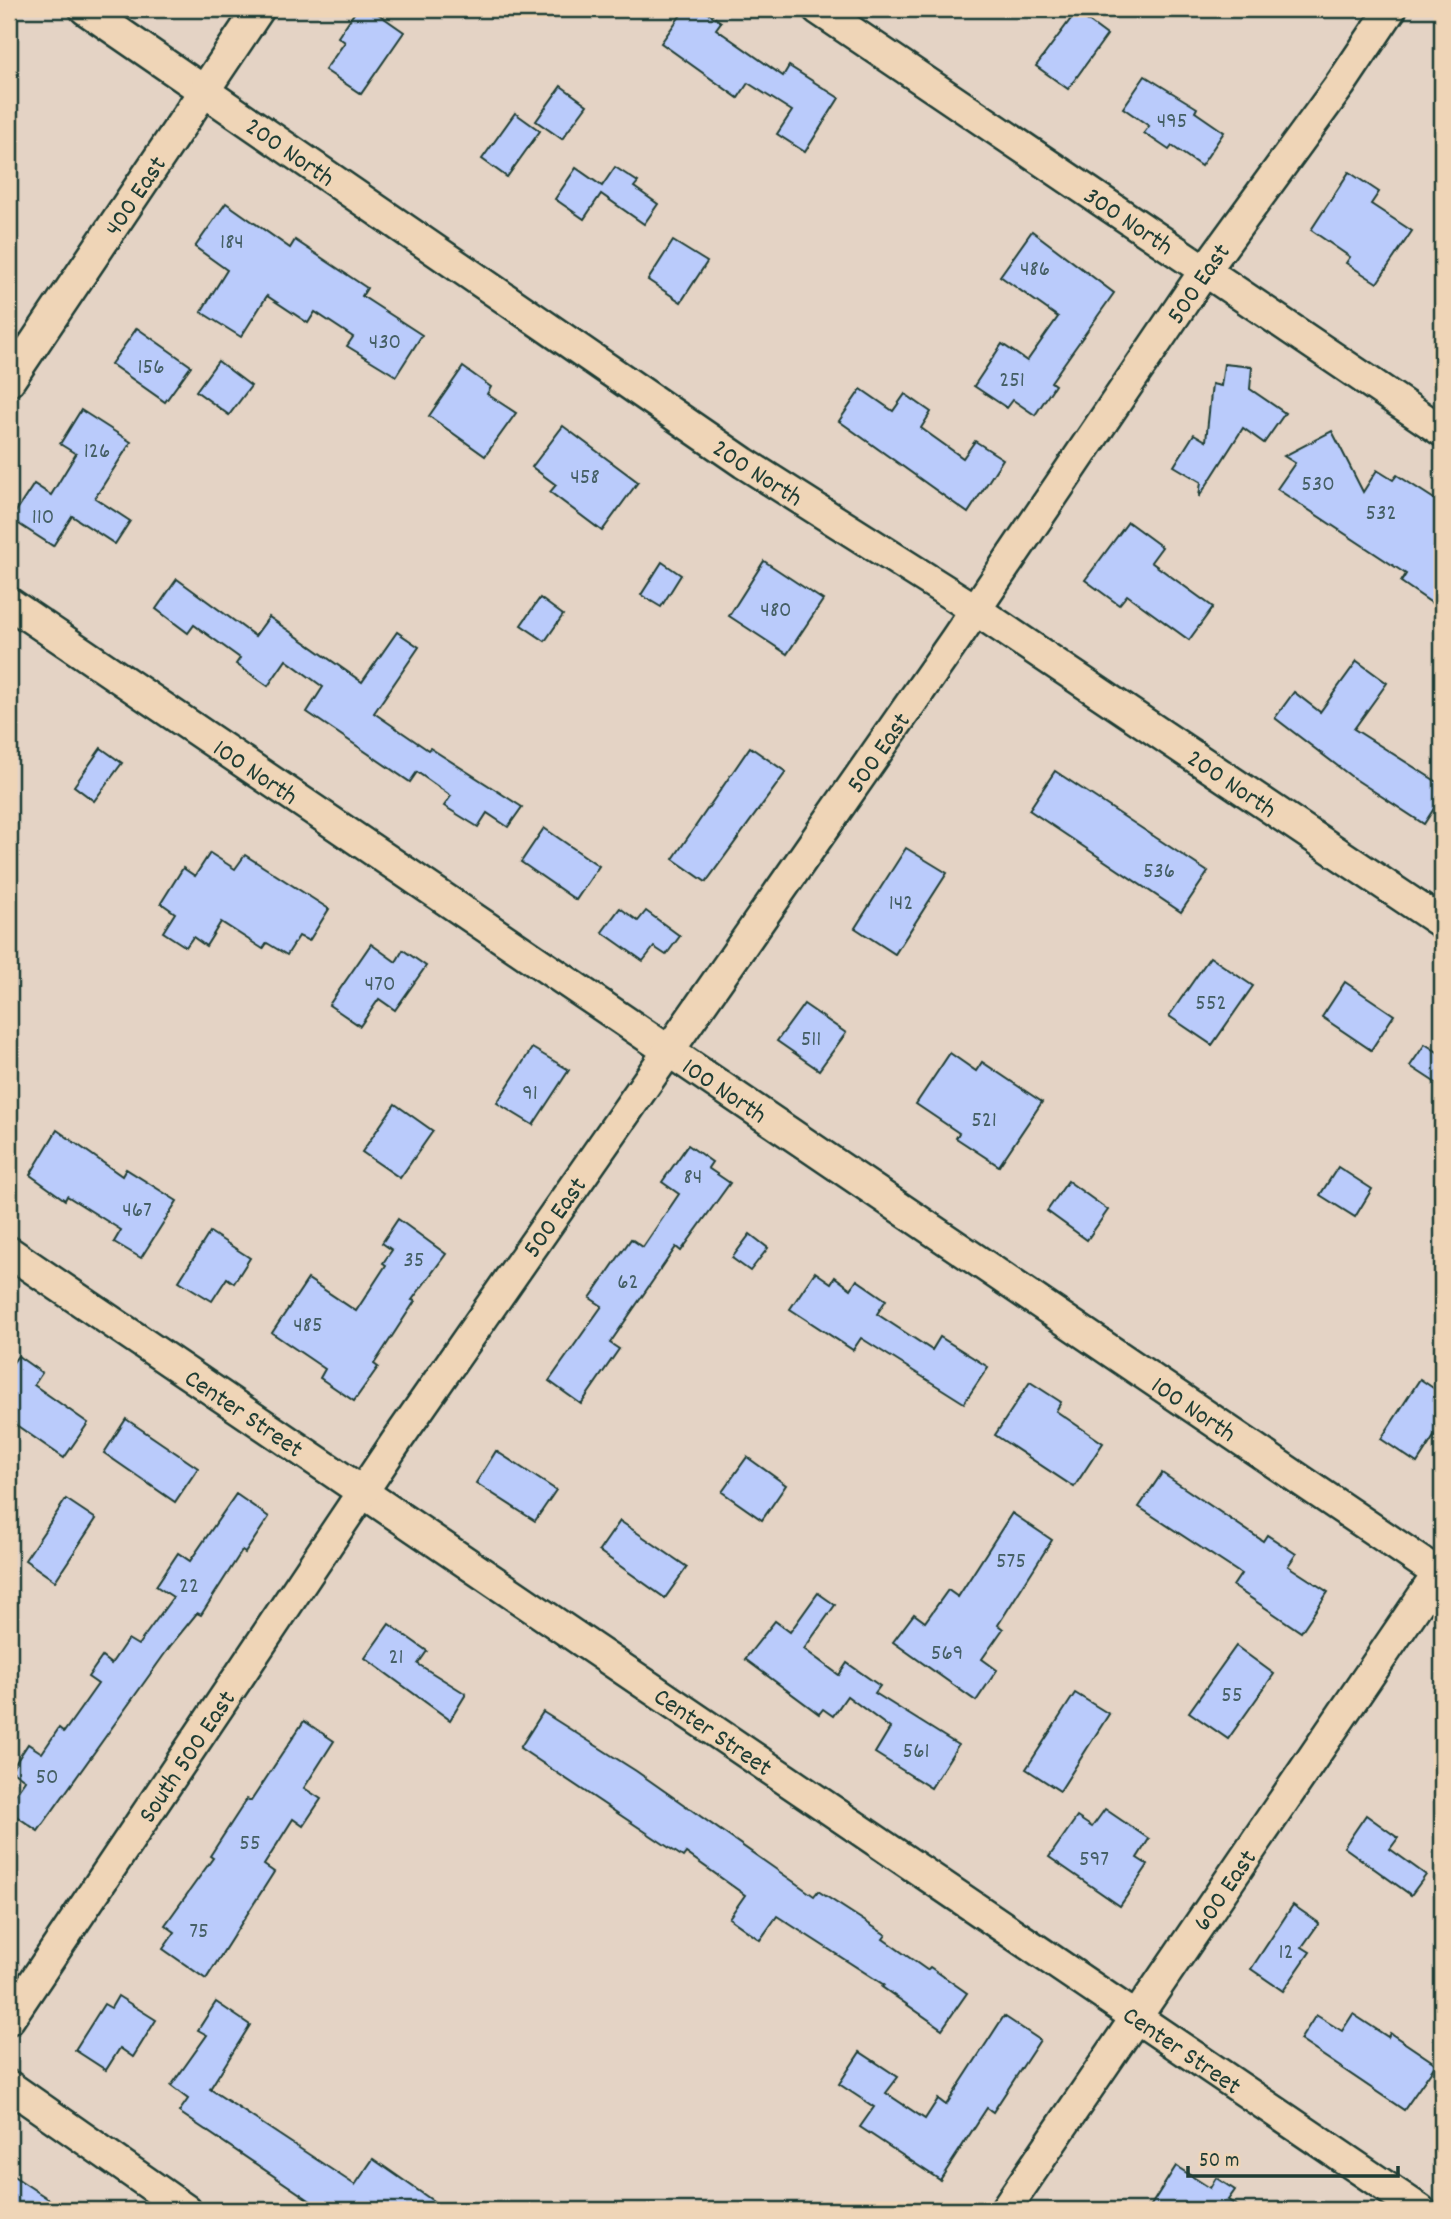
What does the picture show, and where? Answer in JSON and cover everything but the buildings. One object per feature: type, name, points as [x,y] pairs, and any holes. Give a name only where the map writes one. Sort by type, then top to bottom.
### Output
[{"type":"street","name":"200 North","points":[[85,9],[744,463],[976,610],[1442,923]]},
{"type":"street","name":"400 East","points":[[9,381],[259,9]]},
{"type":"street","name":"300 North","points":[[818,9],[1442,431]]},
{"type":"street","name":"500 East","points":[[362,1493],[976,610],[1206,269],[1340,85],[1391,9]]},
{"type":"street","name":"100 North","points":[[9,603],[1441,1572]]},
{"type":"street","name":"Center Street","points":[[9,1252],[1420,2210]]},
{"type":"street","name":"South 500 East","points":[[9,2019],[362,1493]]},
{"type":"street","name":"600 East","points":[[1005,2210],[1135,2016],[1441,1572]]},
{"type":"street","points":[[9,2086],[186,2210]]}]
